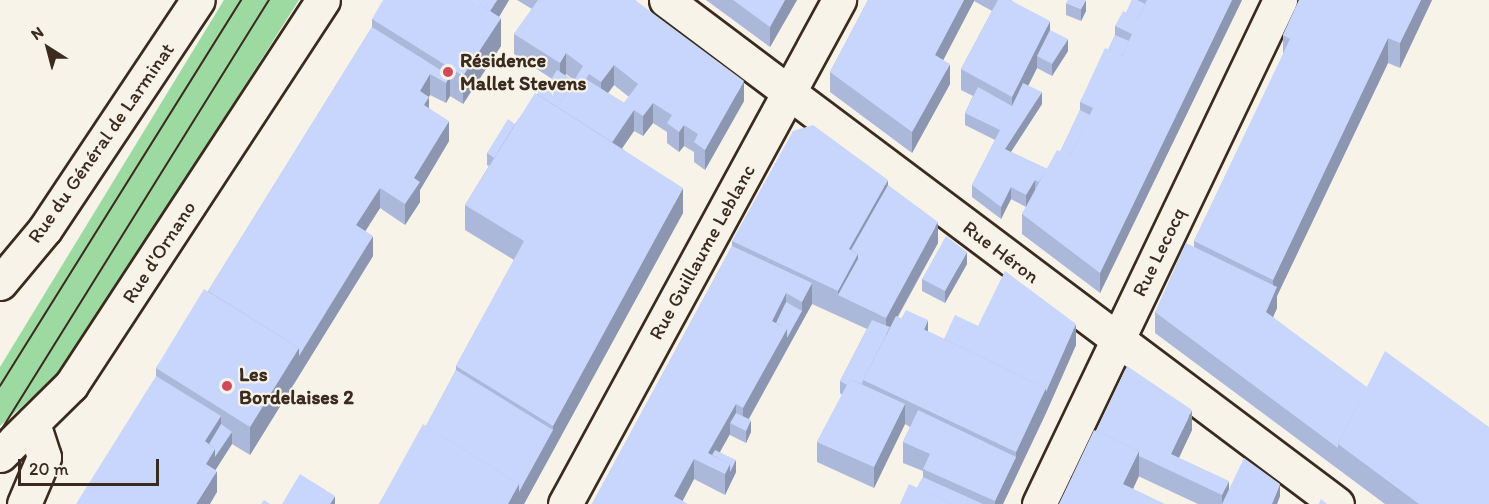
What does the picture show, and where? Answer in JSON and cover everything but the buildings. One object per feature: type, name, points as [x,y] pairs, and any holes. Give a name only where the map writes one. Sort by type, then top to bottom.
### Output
[{"type":"street","name":"Rue du Général de Larminat","points":[[0,283],[45,229],[198,0]]},
{"type":"street","name":"Rue d'Ornano","points":[[33,423],[71,385],[323,0]]},
{"type":"street","name":"Rue Héron","points":[[666,0],[1336,504]]},
{"type":"street","name":"Rue Guillaume Leblanc","points":[[565,504],[839,0]]},
{"type":"street","name":"Rue Lecocq","points":[[1038,504],[1280,0]]},
{"type":"street","points":[[0,455],[33,423],[44,457],[24,504]]},
{"type":"green space","points":[[224,0],[299,0],[66,367],[0,426],[0,367]]},
{"type":"tram line","points":[[0,386],[241,0]]},
{"type":"tram line","points":[[0,432],[269,0]]},
{"type":"place","name":"Résidence Mallet Stevens","points":[[448,72]]},
{"type":"place","name":"Les Bordelaises 2","points":[[227,386]]}]
